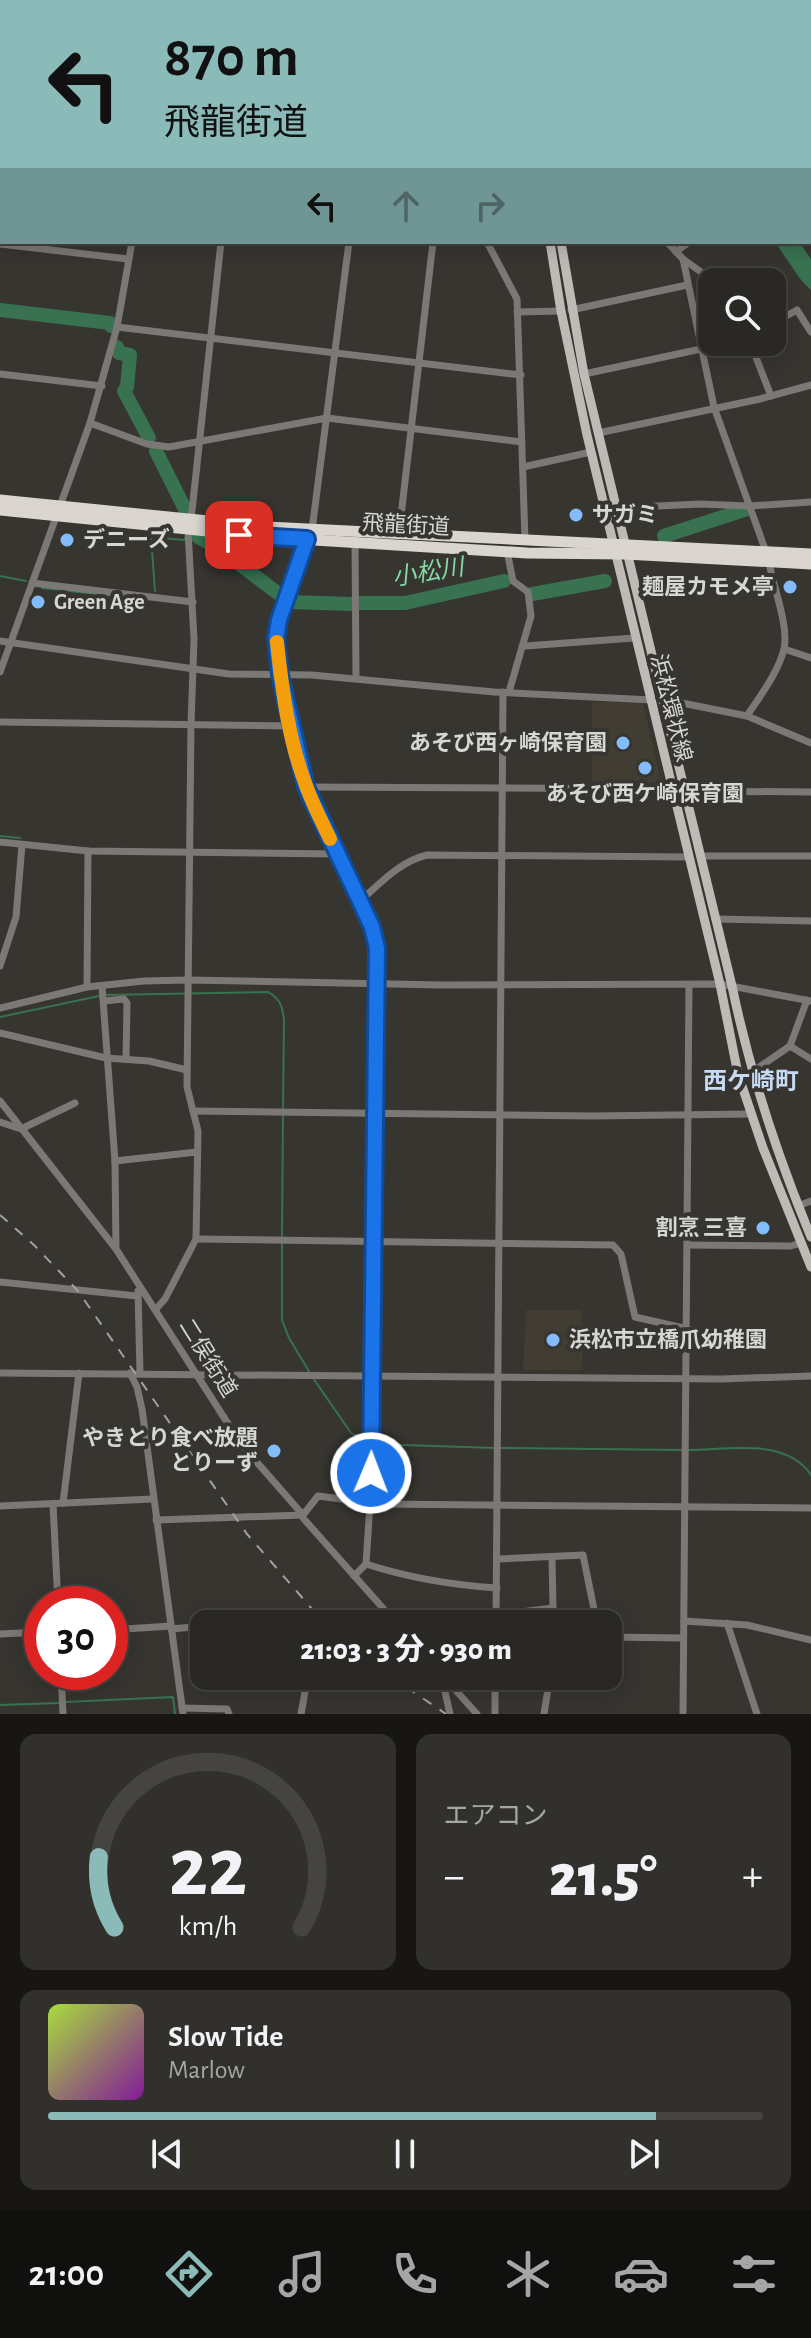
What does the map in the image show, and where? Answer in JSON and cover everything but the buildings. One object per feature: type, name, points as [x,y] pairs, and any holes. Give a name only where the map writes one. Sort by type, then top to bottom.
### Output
[{"type":"highway","name":"飛龍街道","points":[[0,500],[58,512]]},
{"type":"highway","name":"飛龍街道","points":[[0,510],[58,512],[309,534],[399,533],[620,550],[768,557],[811,564]]},
{"type":"highway","name":"飛龍街道","points":[[309,534],[355,542],[507,550],[620,550]]},
{"type":"highway","name":"飛龍街道","points":[[768,557],[811,554]]},
{"type":"main road","name":"浜松環状線","points":[[550,244],[615,508],[634,638],[700,856],[752,1072],[811,1237]]},
{"type":"main road","name":"浜松環状線","points":[[562,244],[566,311],[591,452],[662,699],[688,857],[720,984],[738,1074],[811,1267]]},
{"type":"street","points":[[0,244],[128,259]]},
{"type":"street","points":[[72,252],[73,244]]},
{"type":"street","points":[[0,672],[102,386],[117,327],[132,244]]},
{"type":"street","points":[[156,1309],[165,1299],[196,1239],[198,1131],[187,1087],[193,669],[189,525],[221,244]]},
{"type":"street","points":[[349,244],[337,354],[309,534],[279,620],[276,638],[280,675],[306,787],[372,927],[377,948],[370,1504],[366,1564],[354,1576]]},
{"type":"street","points":[[399,533],[433,244]]},
{"type":"street","points":[[488,244],[517,299],[525,541]]},
{"type":"street","points":[[669,244],[698,269]]},
{"type":"street","points":[[688,244],[680,256],[698,335]]},
{"type":"street","points":[[517,312],[566,311],[687,285]]},
{"type":"street","points":[[786,316],[797,310],[811,332]]},
{"type":"street","points":[[117,327],[521,375]]},
{"type":"street","points":[[584,374],[698,350]]},
{"type":"street","points":[[703,356],[714,407],[768,557],[784,634],[784,649],[775,671],[747,716]]},
{"type":"street","points":[[755,356],[771,396]]},
{"type":"street","points":[[0,374],[102,386]]},
{"type":"street","points":[[598,433],[811,385]]},
{"type":"street","points":[[90,423],[147,444],[169,447],[327,418],[522,442]]},
{"type":"street","points":[[523,467],[591,452]]},
{"type":"street","points":[[615,508],[811,502]]},
{"type":"street","points":[[355,542],[356,678]]},
{"type":"street","points":[[496,1610],[501,856],[506,692],[525,646],[531,616],[530,599],[523,587],[513,581],[507,550]]},
{"type":"street","points":[[32,583],[193,602]]},
{"type":"street","points":[[525,646],[634,638]]},
{"type":"street","points":[[0,641],[255,676],[356,678],[506,692],[651,700]]},
{"type":"street","points":[[784,649],[811,658]]},
{"type":"street","points":[[662,699],[747,716],[811,743]]},
{"type":"street","points":[[0,722],[291,726]]},
{"type":"street","points":[[306,787],[811,792]]},
{"type":"street","points":[[0,842],[88,851],[337,854]]},
{"type":"street","points":[[0,966],[16,917],[22,845]]},
{"type":"street","points":[[87,987],[88,851]]},
{"type":"street","points":[[360,901],[395,869],[410,859],[427,855],[688,857]]},
{"type":"street","points":[[700,856],[811,856]]},
{"type":"street","points":[[715,919],[811,921]]},
{"type":"street","points":[[103,994],[144,981],[375,985],[720,984],[809,1001],[790,1046],[752,1072]]},
{"type":"street","points":[[683,1714],[689,985]]},
{"type":"street","points":[[0,1008],[87,987],[124,999],[127,1003],[126,1059]]},
{"type":"street","points":[[103,994],[115,1161],[116,1249]]},
{"type":"street","points":[[0,1033],[106,1058],[149,1061],[187,1070]]},
{"type":"street","points":[[790,1046],[811,1059]]},
{"type":"street","name":"二俣街道","points":[[0,1101],[116,1249],[241,1444],[384,1610]]},
{"type":"street","points":[[0,1122],[21,1129],[75,1103]]},
{"type":"street","points":[[193,1111],[751,1114]]},
{"type":"street","points":[[115,1161],[197,1152]]},
{"type":"street","points":[[798,1206],[811,1201]]},
{"type":"street","points":[[196,1239],[613,1245],[621,1254],[635,1317],[688,1329]]},
{"type":"street","points":[[688,1245],[791,1246],[801,1243]]},
{"type":"street","points":[[0,1282],[137,1296]]},
{"type":"street","points":[[139,1285],[140,1373]]},
{"type":"street","points":[[0,1373],[687,1378],[811,1376]]},
{"type":"street","points":[[58,1586],[58,1503],[79,1373]]},
{"type":"street","points":[[130,1373],[142,1409],[182,1711],[227,1709],[229,1714]]},
{"type":"street","points":[[156,1520],[303,1515],[318,1496],[370,1504],[811,1508]]},
{"type":"street","points":[[0,1506],[153,1499]]},
{"type":"street","points":[[497,1559],[583,1555],[594,1610]]},
{"type":"street","points":[[544,1610],[553,1608],[552,1557]]},
{"type":"street","points":[[366,1564],[450,1585],[497,1588]]},
{"type":"street","points":[[684,1621],[727,1623],[811,1640]]},
{"type":"street","points":[[727,1623],[757,1714]]},
{"type":"street","points":[[128,1629],[190,1626]]},
{"type":"street","points":[[0,1634],[24,1633]]},
{"type":"street","points":[[622,1637],[683,1638]]},
{"type":"street","points":[[62,1690],[63,1714]]},
{"type":"street","points":[[301,1714],[305,1690]]},
{"type":"street","points":[[446,1690],[450,1714]]},
{"type":"street","points":[[455,1690],[477,1714]]},
{"type":"street","points":[[495,1690],[495,1714]]},
{"type":"street","points":[[544,1714],[548,1690]]},
{"type":"shaded area","points":[[776,244],[800,244],[811,259],[811,290]]},
{"type":"shaded area","name":"あそび西ヶ崎保育園","points":[[592,702],[643,703],[662,786],[592,786]]},
{"type":"shaded area","name":"浜松市立橋爪幼稚園","points":[[526,1310],[582,1310],[582,1370],[523,1370]]},
{"type":"waterway","name":"小松川","points":[[0,310],[110,323],[111,326]]},
{"type":"waterway","name":"小松川","points":[[117,347],[119,353],[130,355],[124,391],[149,438]]},
{"type":"waterway","name":"小松川","points":[[156,451],[186,511]]},
{"type":"waterway","name":"小松川","points":[[664,536],[747,509]]},
{"type":"waterway","points":[[155,591],[151,537],[185,538]]},
{"type":"waterway","name":"小松川","points":[[198,537],[217,547],[284,598]]},
{"type":"waterway","points":[[0,576],[26,581]]},
{"type":"waterway","name":"小松川","points":[[358,603],[405,603],[504,581]]},
{"type":"waterway","name":"小松川","points":[[532,594],[605,581]]},
{"type":"waterway","points":[[42,588],[115,596]]},
{"type":"waterway","name":"小松川","points":[[290,602],[352,604]]},
{"type":"waterway","points":[[0,836],[20,838]]},
{"type":"waterway","points":[[105,995],[268,992],[280,1003],[284,1019],[283,1108]]},
{"type":"waterway","points":[[0,1017],[99,996]]},
{"type":"waterway","points":[[282,1236],[283,1114]]},
{"type":"waterway","points":[[282,1242],[282,1320],[310,1373]]},
{"type":"waterway","points":[[313,1378],[351,1433],[367,1442]]},
{"type":"waterway","points":[[373,1444],[495,1448]]},
{"type":"waterway","points":[[501,1448],[683,1450]]},
{"type":"waterway","points":[[689,1450],[772,1450],[800,1463],[811,1475]]},
{"type":"waterway","points":[[66,1702],[173,1697],[175,1714]]},
{"type":"waterway","points":[[0,1705],[59,1703]]},
{"type":"railway","points":[[0,1215],[78,1291],[247,1534],[313,1610]]},
{"type":"railway","points":[[411,1690],[446,1714]]},
{"type":"slow traffic","points":[[277,642],[280,675],[297,758],[306,787],[330,839]]},
{"type":"place","name":"サガミ","points":[[576,515]]},
{"type":"place","name":"デニーズ","points":[[67,540]]},
{"type":"place","name":"麺屋カモメ亭","points":[[790,587]]},
{"type":"place","name":"Green Age","points":[[38,602]]},
{"type":"place","name":"あそび西ヶ崎保育園","points":[[623,743]]},
{"type":"place","name":"あそび西ケ崎保育園","points":[[645,768]]},
{"type":"place","name":"割烹 三喜","points":[[763,1228]]},
{"type":"place","name":"浜松市立橋爪幼稚園","points":[[553,1340]]},
{"type":"place","name":"やきとり食べ放題 とりーず","points":[[274,1451]]},
{"type":"district","name":"西ケ崎町","points":[[751,1082]]},
{"type":"route","points":[[239,535],[307,539],[279,620],[276,638],[280,675],[306,787],[372,927],[377,948],[371,1473]]}]
